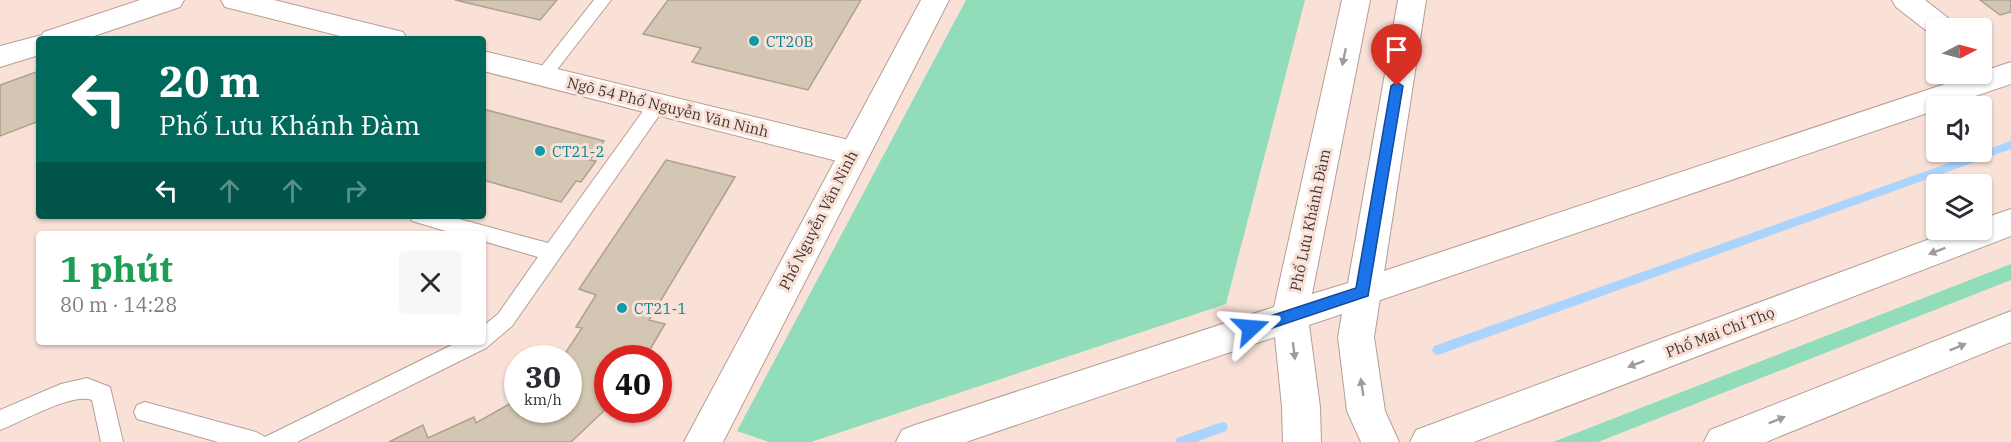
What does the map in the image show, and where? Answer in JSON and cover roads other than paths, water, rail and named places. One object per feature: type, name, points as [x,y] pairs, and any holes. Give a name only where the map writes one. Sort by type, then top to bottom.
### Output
[{"type":"street","points":[[63,36],[170,0]]},
{"type":"street","points":[[235,0],[381,36]]},
{"type":"street","name":"Phố Nguyễn Văn Ninh","points":[[703,442],[935,0]]},
{"type":"street","name":"Phố Lưu Khánh Đàm","points":[[1302,442],[1301,407],[1290,315],[1356,0]]},
{"type":"street","points":[[1380,442],[1366,411],[1356,336],[1412,0]]},
{"type":"street","points":[[1906,0],[1929,18]]},
{"type":"street","points":[[0,57],[36,45]]},
{"type":"street","name":"Ngõ 54 Phố Nguyễn Văn Ninh","points":[[486,62],[853,153]]},
{"type":"street","points":[[915,442],[1363,292],[1998,69]]},
{"type":"street","name":"Phố Mai Chí Thọ","points":[[1429,442],[2011,222]]},
{"type":"street","points":[[1723,442],[2011,326]]},
{"type":"lane","points":[[543,76],[603,0]]},
{"type":"lane","points":[[486,336],[505,320],[657,105]]},
{"type":"lane","points":[[430,219],[474,231]]},
{"type":"lane","points":[[486,234],[554,253]]},
{"type":"lane","points":[[274,442],[473,345]]},
{"type":"lane","points":[[0,420],[61,394],[87,388],[102,394],[112,442]]},
{"type":"lane","points":[[145,412],[256,442]]},
{"type":"waterway","points":[[1438,350],[2011,145]]},
{"type":"waterway","points":[[1181,442],[1222,427]]},
{"type":"place","name":"CT20B","points":[[754,41]]},
{"type":"place","name":"CT21-2","points":[[540,151]]},
{"type":"place","name":"CT21-1","points":[[622,308]]}]
